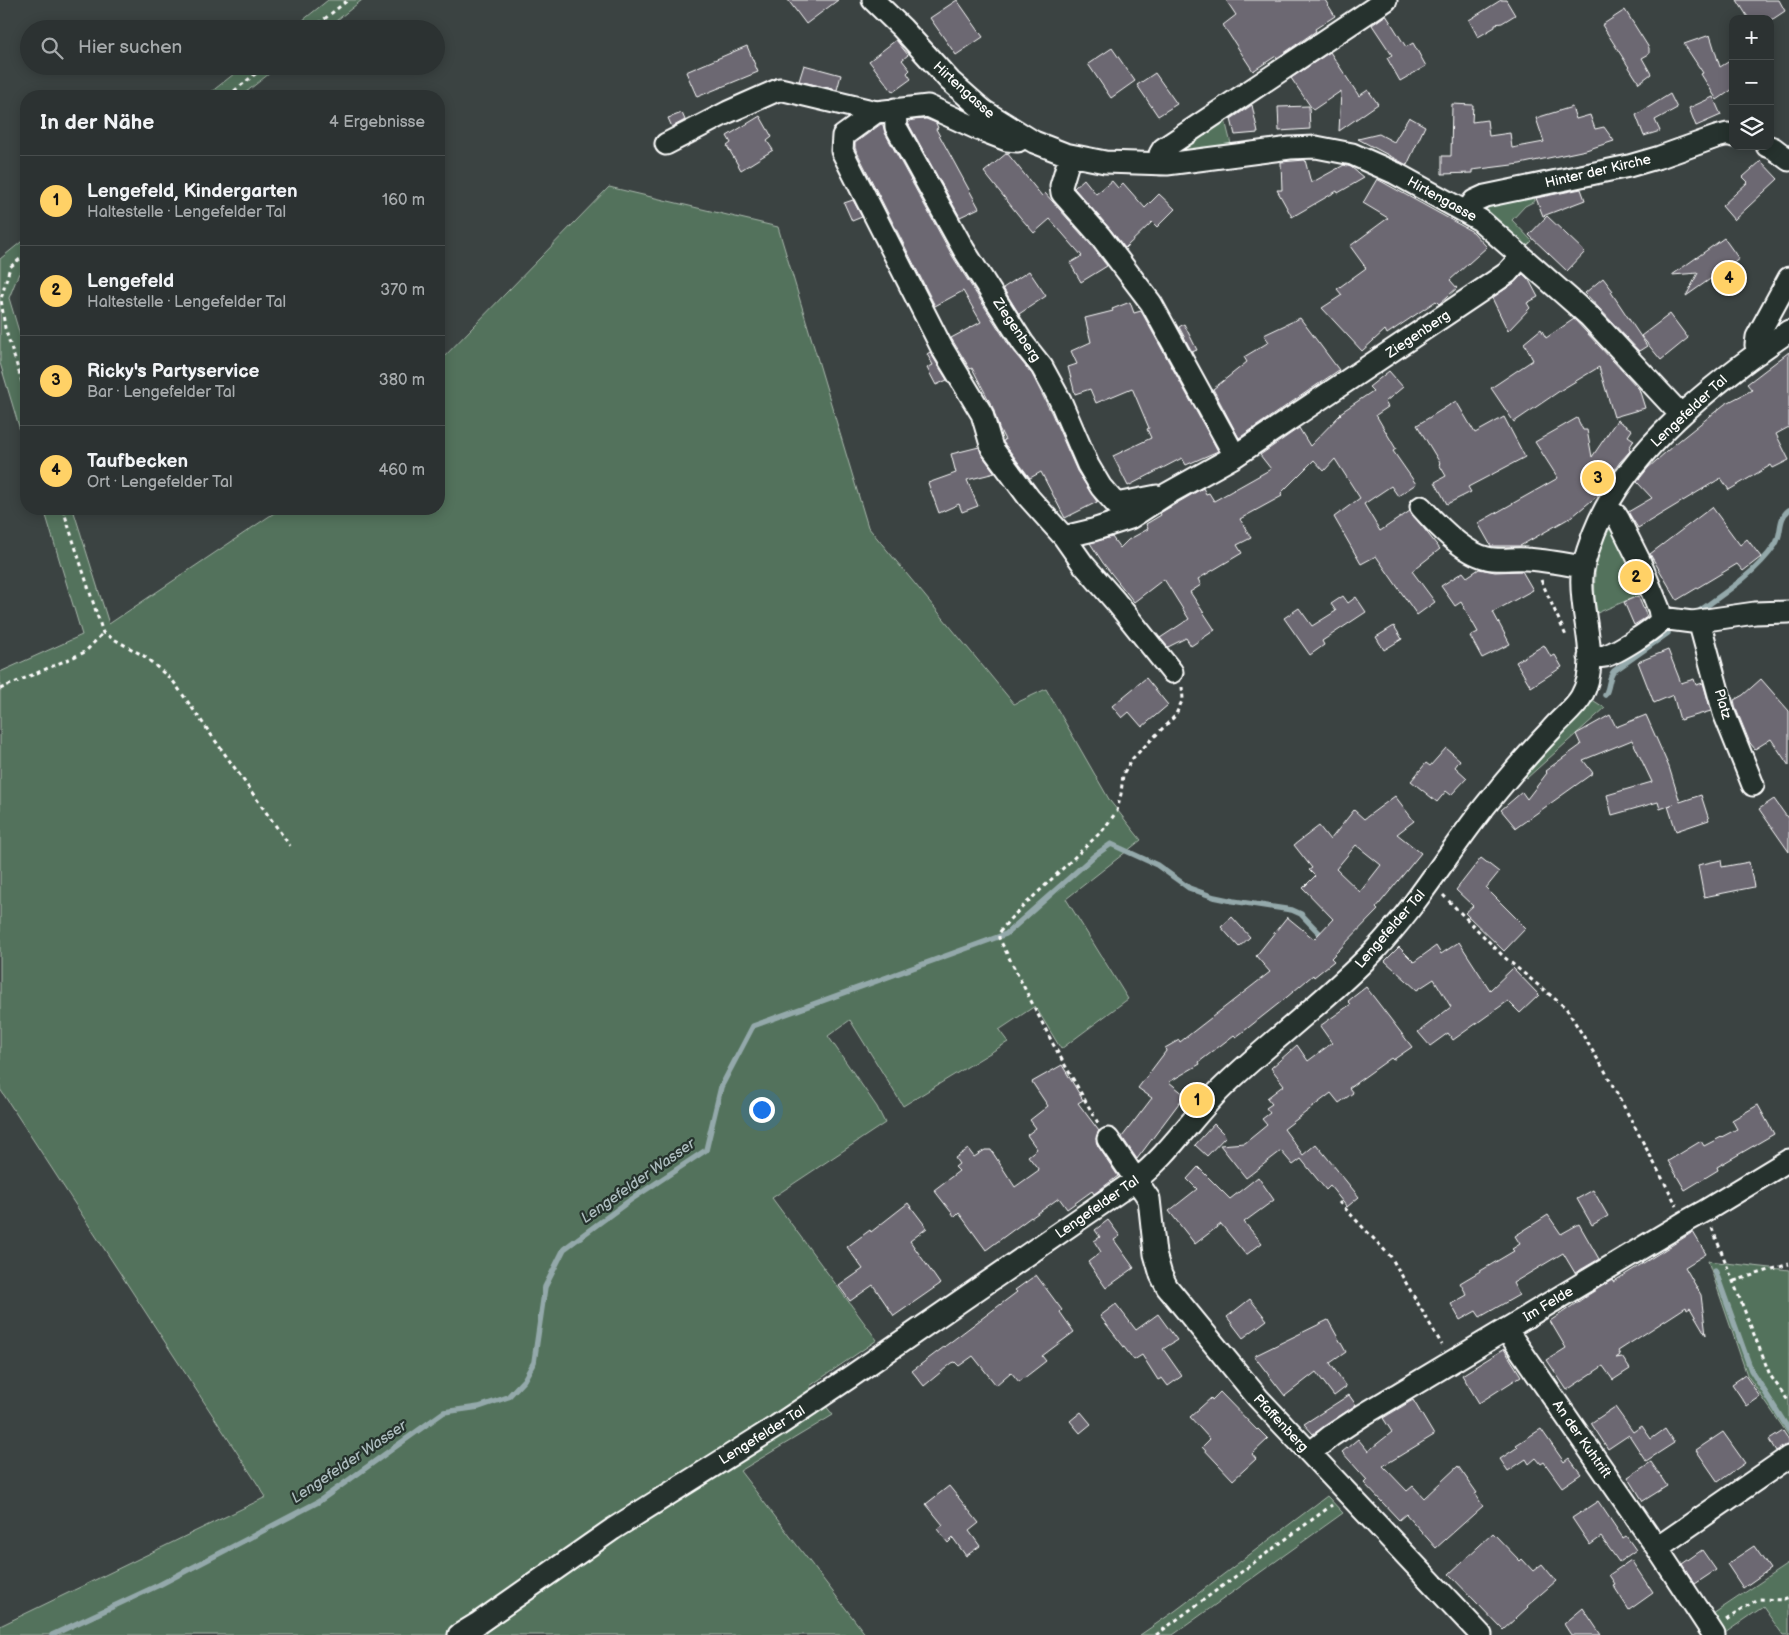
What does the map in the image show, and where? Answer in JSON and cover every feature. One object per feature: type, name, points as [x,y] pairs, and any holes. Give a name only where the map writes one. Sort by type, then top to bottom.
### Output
[{"type":"street","name":"Hirtengasse","points":[[873,0],[968,98],[989,115],[1034,142],[1070,156],[1105,162],[1160,164],[1194,162],[1293,148],[1320,147],[1360,158],[1467,211],[1480,220],[1588,316],[1681,415]]},
{"type":"street","points":[[1160,164],[1160,154],[1163,149],[1386,0]]},
{"type":"street","points":[[666,144],[728,112],[780,89],[886,111],[928,106],[1007,140],[1034,142]]},
{"type":"street","points":[[886,111],[843,136],[842,151],[942,348],[982,414],[992,448],[1029,498],[1064,536],[1083,564],[1172,672]]},
{"type":"street","name":"Ziegenberg","points":[[886,111],[964,250],[1023,343],[1042,367],[1060,400],[1088,465],[1101,487],[1116,504],[1167,494]]},
{"type":"street","name":"Hinter der Kirche","points":[[1467,211],[1474,201],[1485,196],[1629,166],[1729,134]]},
{"type":"street","points":[[1774,149],[1789,160]]},
{"type":"street","points":[[1070,156],[1061,185],[1062,193],[1120,261],[1151,303],[1235,456]]},
{"type":"street","name":"Ziegenberg","points":[[1064,536],[1093,530],[1130,518],[1167,494],[1235,456],[1497,280],[1507,273],[1522,257]]},
{"type":"street","points":[[1758,353],[1757,338],[1789,278]]},
{"type":"street","name":"Lengefelder Tal","points":[[459,1635],[613,1529],[853,1376],[1136,1180],[1159,1160],[1219,1091],[1360,965],[1384,940],[1428,885],[1485,806],[1550,731],[1580,700],[1588,679],[1589,657],[1582,589],[1583,567],[1593,535],[1606,508],[1640,459],[1681,415],[1706,392],[1789,331]]},
{"type":"street","points":[[1421,507],[1435,524],[1474,553],[1491,559],[1532,560],[1583,567]]},
{"type":"street","points":[[1606,508],[1617,516],[1625,530],[1652,590],[1661,618]]},
{"type":"street","points":[[1661,618],[1687,622],[1755,613],[1789,612]]},
{"type":"street","points":[[1589,657],[1603,657],[1612,653],[1652,628],[1661,618]]},
{"type":"street","name":"Platz","points":[[1700,621],[1724,714],[1753,785]]},
{"type":"street","name":"Pfaffenberg","points":[[1108,1139],[1150,1203],[1154,1249],[1159,1271],[1164,1282],[1252,1391],[1481,1635]]},
{"type":"street","name":"Im Felde","points":[[1310,1453],[1344,1427],[1452,1360],[1705,1212],[1789,1160]]},
{"type":"street","name":"An der Kuhtrift","points":[[1506,1329],[1657,1548],[1712,1632]]},
{"type":"street","points":[[1657,1548],[1789,1457]]},
{"type":"path","points":[[323,20],[348,0]]},
{"type":"path","points":[[235,90],[254,75]]},
{"type":"path","points":[[20,258],[10,266],[1,299],[5,328],[20,375]]},
{"type":"path","points":[[65,515],[102,633],[144,656],[173,680],[290,846]]},
{"type":"path","points":[[1532,560],[1532,564],[1565,633]]},
{"type":"path","points":[[0,689],[85,652],[102,633]]},
{"type":"path","points":[[1108,1139],[1053,1044],[999,938],[999,933],[1035,894],[1103,830],[1117,811],[1123,774],[1132,760],[1175,716],[1183,699],[1182,686],[1172,672]]},
{"type":"path","points":[[1428,885],[1446,897],[1504,956],[1566,1008],[1605,1071],[1685,1222]]},
{"type":"path","points":[[1339,1202],[1391,1257],[1452,1360]]},
{"type":"path","points":[[1705,1212],[1770,1375],[1789,1402]]},
{"type":"path","points":[[1734,1281],[1789,1264]]},
{"type":"path","points":[[1156,1635],[1326,1510],[1346,1493]]},
{"type":"path","points":[[1712,1632],[1758,1599],[1784,1600],[1789,1598]]},
{"type":"green space","points":[[328,0],[362,0],[337,20],[303,20]]},
{"type":"green space","points":[[233,75],[268,75],[249,90],[214,90]]},
{"type":"green space","points":[[1224,116],[1232,148],[1178,154],[1177,147]]},
{"type":"green space","points":[[609,187],[778,227],[868,527],[1014,704],[1046,689],[1110,801],[1141,840],[1066,899],[1128,999],[1061,1049],[1035,1006],[999,1030],[1008,1042],[903,1106],[850,1020],[828,1036],[877,1107],[885,1123],[772,1198],[877,1340],[810,1386],[833,1415],[740,1471],[866,1635],[0,1635],[0,1626],[266,1497],[0,1089],[0,672],[82,635],[46,515],[75,515],[109,624],[271,515],[445,515],[445,356]]},
{"type":"green space","points":[[1533,192],[1535,201],[1525,206],[1512,220],[1532,241],[1525,248],[1482,211],[1482,208]]},
{"type":"green space","points":[[20,243],[20,272],[9,298],[20,335],[20,430],[0,363],[0,259]]},
{"type":"green space","points":[[1614,526],[1642,594],[1597,613],[1595,579],[1598,556],[1606,535]]},
{"type":"green space","points":[[1591,699],[1605,708],[1527,778],[1522,774]]},
{"type":"green space","points":[[1708,1261],[1789,1270],[1789,1436],[1747,1375]]},
{"type":"green space","points":[[1327,1496],[1343,1513],[1173,1635],[1140,1635],[1175,1611]]},
{"type":"green space","points":[[1789,1563],[1789,1635],[1783,1635],[1763,1607],[1722,1635],[1704,1620]]},
{"type":"building","points":[[788,0],[838,0],[806,24]]},
{"type":"building","points":[[957,0],[983,37],[956,55],[930,18]]},
{"type":"building","points":[[1226,0],[1325,0],[1335,16],[1277,58],[1276,56],[1253,71],[1223,25],[1236,15]]},
{"type":"building","points":[[1501,0],[1506,0],[1515,15],[1502,23],[1495,24],[1495,27],[1478,37],[1469,20]]},
{"type":"building","points":[[1737,0],[1779,0],[1785,11],[1774,18],[1774,15],[1746,15]]},
{"type":"building","points":[[1625,10],[1649,48],[1649,54],[1642,58],[1651,74],[1639,83],[1602,25]]},
{"type":"building","points":[[1386,15],[1406,47],[1413,43],[1426,66],[1400,81],[1387,58],[1392,55],[1372,25]]},
{"type":"building","points":[[1710,35],[1720,67],[1729,61],[1729,92],[1717,100],[1701,74],[1703,73],[1684,44]]},
{"type":"building","points":[[896,40],[908,55],[902,60],[910,70],[907,73],[911,79],[893,92],[869,61]]},
{"type":"building","points":[[747,46],[758,72],[697,97],[686,72]]},
{"type":"building","points":[[1112,48],[1135,81],[1111,98],[1088,64]]},
{"type":"building","points":[[1330,52],[1359,96],[1368,90],[1378,104],[1339,131],[1341,91],[1313,110],[1291,78]]},
{"type":"building","points":[[804,65],[841,75],[837,90],[799,81]]},
{"type":"building","points":[[1155,73],[1177,104],[1158,116],[1137,85]]},
{"type":"building","points":[[1670,94],[1677,108],[1655,120],[1660,131],[1644,136],[1636,115]]},
{"type":"building","points":[[1713,97],[1721,115],[1696,126],[1689,108]]},
{"type":"building","points":[[1452,104],[1473,105],[1472,122],[1487,120],[1489,136],[1510,133],[1512,148],[1544,142],[1536,118],[1572,107],[1576,119],[1590,115],[1595,129],[1604,127],[1614,141],[1586,150],[1520,164],[1472,170],[1472,173],[1442,174],[1442,156],[1451,156]]},
{"type":"building","points":[[1252,105],[1258,133],[1235,135],[1231,119]]},
{"type":"building","points":[[1309,106],[1310,129],[1279,131],[1278,107]]},
{"type":"building","points":[[682,113],[685,120],[672,127],[668,118]]},
{"type":"building","points":[[760,116],[772,137],[767,141],[773,150],[741,170],[727,146],[731,143],[727,136]]},
{"type":"building","points":[[1409,117],[1425,126],[1407,165],[1358,139],[1379,134],[1394,142]]},
{"type":"building","points":[[926,119],[936,123],[938,128],[936,129],[979,208],[960,217],[908,123],[912,120]]},
{"type":"building","points":[[881,124],[953,257],[1012,350],[1032,374],[1077,471],[1097,502],[1065,518],[1041,472],[1030,478],[1003,442],[1005,440],[993,408],[972,368],[970,369],[951,338],[981,322],[963,291],[935,306],[855,148],[855,143]]},
{"type":"building","points":[[1007,153],[1042,196],[1045,193],[1107,266],[1081,282],[1070,263],[1082,256],[1050,219],[1034,233],[984,172]]},
{"type":"building","points":[[1305,160],[1311,183],[1344,165],[1351,167],[1364,178],[1292,217],[1277,190],[1282,190],[1281,162]]},
{"type":"building","points":[[1761,161],[1778,179],[1734,220],[1722,206],[1748,182],[1743,177]]},
{"type":"building","points":[[1084,179],[1096,194],[1112,181],[1118,188],[1123,183],[1145,208],[1159,194],[1175,209],[1157,227],[1152,222],[1125,248],[1074,188]]},
{"type":"building","points":[[1377,179],[1473,232],[1487,247],[1450,280],[1457,288],[1439,304],[1436,301],[1387,334],[1385,330],[1362,351],[1322,308],[1342,295],[1337,289],[1366,268],[1350,246],[1388,218],[1363,203]]},
{"type":"building","points":[[1581,189],[1585,200],[1543,216],[1536,198]]},
{"type":"building","points":[[853,200],[862,217],[852,221],[844,203]]},
{"type":"building","points":[[1547,216],[1585,252],[1567,271],[1529,235]]},
{"type":"building","points":[[1724,238],[1739,259],[1686,296],[1698,273],[1672,275]]},
{"type":"building","points":[[1029,271],[1046,296],[1019,314],[1003,288]]},
{"type":"building","points":[[1523,274],[1529,280],[1538,297],[1527,303],[1530,308],[1508,331],[1492,298],[1514,283]]},
{"type":"building","points":[[1603,278],[1647,346],[1639,351],[1585,293]]},
{"type":"building","points":[[1130,302],[1134,313],[1141,311],[1218,451],[1186,465],[1182,458],[1128,486],[1113,456],[1151,438],[1147,429],[1149,428],[1132,388],[1096,403],[1090,389],[1075,394],[1068,367],[1077,364],[1071,351],[1091,342],[1085,318],[1113,311],[1112,309]]},
{"type":"building","points":[[1670,314],[1688,338],[1661,360],[1641,336]]},
{"type":"building","points":[[1300,318],[1339,370],[1239,438],[1213,389],[1247,362],[1244,357],[1269,342],[1264,335]]},
{"type":"building","points":[[1574,319],[1639,389],[1645,408],[1614,417],[1599,367],[1514,422],[1491,388],[1533,360],[1524,343],[1541,329],[1546,338]]},
{"type":"building","points":[[1184,324],[1197,350],[1192,352],[1179,327]]},
{"type":"building","points":[[930,352],[947,380],[936,385],[927,368],[933,365],[927,354]]},
{"type":"building","points":[[1789,352],[1789,427],[1776,434],[1789,460],[1773,468],[1771,465],[1729,490],[1721,478],[1638,528],[1628,512],[1652,498],[1637,482],[1648,468],[1725,404],[1752,390],[1747,384]]},
{"type":"building","points":[[1389,371],[1403,387],[1385,402],[1388,407],[1376,415],[1396,449],[1393,451],[1416,484],[1398,496],[1391,486],[1364,504],[1380,531],[1410,511],[1440,549],[1412,571],[1435,602],[1417,615],[1376,556],[1361,564],[1334,517],[1360,498],[1335,459],[1324,471],[1314,460],[1281,493],[1282,496],[1240,519],[1251,538],[1237,545],[1242,553],[1198,579],[1201,585],[1190,592],[1215,630],[1191,646],[1186,638],[1168,647],[1160,638],[1189,619],[1164,579],[1134,602],[1103,563],[1090,543],[1112,537],[1120,548],[1128,540],[1148,529],[1146,524],[1161,515],[1160,513],[1203,488],[1206,494],[1209,493],[1214,501],[1271,469],[1260,455],[1299,428],[1310,446],[1340,413],[1373,391],[1369,387]]},
{"type":"building","points":[[1456,401],[1475,433],[1504,417],[1525,457],[1468,487],[1471,492],[1447,504],[1435,482],[1446,476],[1417,425]]},
{"type":"building","points":[[1577,418],[1583,430],[1587,430],[1592,457],[1617,420],[1632,430],[1628,436],[1634,440],[1629,448],[1630,451],[1620,462],[1597,496],[1573,516],[1520,546],[1491,546],[1478,523],[1558,478],[1535,442]]},
{"type":"building","points":[[979,447],[982,455],[995,473],[967,480],[978,506],[962,512],[959,504],[939,513],[928,483],[956,473],[951,454]]},
{"type":"building","points":[[1712,507],[1740,545],[1747,539],[1761,557],[1743,571],[1737,564],[1677,600],[1650,554]]},
{"type":"building","points":[[1479,569],[1495,572],[1522,571],[1533,590],[1493,612],[1510,644],[1482,658],[1470,636],[1478,632],[1461,602],[1455,606],[1441,586],[1463,572],[1467,577]]},
{"type":"building","points":[[1343,596],[1348,603],[1356,597],[1366,612],[1322,641],[1324,645],[1310,655],[1284,618],[1299,608],[1312,626],[1336,611],[1331,604]]},
{"type":"building","points":[[1638,596],[1647,617],[1634,625],[1624,602]]},
{"type":"building","points":[[1394,626],[1402,639],[1384,650],[1376,637]]},
{"type":"building","points":[[1544,645],[1551,657],[1555,655],[1562,667],[1531,687],[1516,662]]},
{"type":"building","points":[[1668,650],[1681,683],[1694,679],[1696,685],[1703,683],[1711,711],[1680,720],[1673,695],[1654,703],[1638,662]]},
{"type":"building","points":[[1146,678],[1168,705],[1142,727],[1129,712],[1122,718],[1112,706]]},
{"type":"building","points":[[1761,679],[1789,711],[1789,766],[1771,739],[1755,749],[1750,743],[1736,709],[1734,700],[1743,695]]},
{"type":"building","points":[[1610,715],[1616,727],[1646,715],[1669,767],[1680,802],[1701,795],[1709,820],[1676,831],[1668,806],[1660,809],[1658,802],[1612,815],[1607,795],[1652,782],[1632,740],[1583,760],[1593,773],[1516,828],[1501,810],[1522,792],[1527,799],[1547,773],[1545,771],[1581,745],[1576,734]]},
{"type":"building","points":[[1446,748],[1460,760],[1455,767],[1467,778],[1451,795],[1446,791],[1437,802],[1411,781],[1426,763],[1430,766]]},
{"type":"building","points":[[1395,796],[1414,821],[1397,834],[1421,853],[1376,908],[1378,910],[1331,958],[1334,961],[1314,977],[1313,975],[1236,1037],[1234,1035],[1199,1062],[1200,1064],[1169,1082],[1185,1095],[1137,1159],[1122,1137],[1152,1098],[1138,1088],[1166,1051],[1165,1048],[1179,1040],[1180,1042],[1270,972],[1256,956],[1287,917],[1314,939],[1333,919],[1303,888],[1315,876],[1309,870],[1312,868],[1294,845],[1319,826],[1330,840],[1354,810],[1364,819]],"holes":[[[1356,845],[1381,865],[1360,892],[1336,869]]]},
{"type":"building","points":[[1774,799],[1789,820],[1789,852],[1759,809]]},
{"type":"building","points":[[1481,858],[1499,872],[1486,888],[1526,928],[1504,951],[1465,913],[1473,906],[1456,890]]},
{"type":"building","points":[[1721,860],[1722,867],[1749,862],[1754,887],[1704,897],[1698,865]]},
{"type":"building","points":[[1232,917],[1250,937],[1239,947],[1221,927]]},
{"type":"building","points":[[1459,942],[1490,990],[1513,968],[1539,995],[1520,1013],[1508,1001],[1453,1040],[1448,1033],[1430,1046],[1418,1032],[1451,1007],[1434,979],[1417,990],[1385,961],[1399,947],[1414,962],[1436,946],[1441,954]]},
{"type":"building","points":[[1366,987],[1412,1047],[1393,1060],[1391,1058],[1349,1088],[1353,1093],[1339,1103],[1331,1093],[1284,1129],[1303,1155],[1316,1144],[1359,1197],[1347,1207],[1330,1186],[1326,1190],[1301,1159],[1293,1165],[1281,1151],[1246,1178],[1220,1145],[1245,1143],[1267,1125],[1262,1119],[1270,1113],[1266,1108],[1272,1104],[1267,1098],[1284,1085],[1271,1068],[1297,1045],[1308,1061],[1332,1043],[1320,1026],[1351,1004],[1348,1001]]},
{"type":"building","points":[[1062,1065],[1083,1100],[1078,1103],[1099,1131],[1096,1139],[1098,1146],[1118,1176],[1094,1194],[1092,1191],[1067,1209],[1059,1198],[986,1250],[959,1213],[955,1217],[934,1190],[959,1171],[955,1167],[959,1164],[955,1158],[968,1149],[974,1157],[985,1150],[991,1150],[1015,1187],[1039,1170],[1028,1156],[1037,1149],[1027,1135],[1036,1128],[1030,1120],[1048,1106],[1032,1082]]},
{"type":"building","points":[[1758,1105],[1774,1134],[1717,1167],[1718,1170],[1685,1190],[1668,1161],[1701,1141],[1704,1146],[1737,1129],[1732,1120]]},
{"type":"building","points":[[1214,1124],[1226,1136],[1207,1156],[1195,1145]]},
{"type":"building","points":[[1198,1167],[1230,1199],[1258,1177],[1274,1200],[1244,1222],[1262,1243],[1246,1255],[1221,1224],[1195,1244],[1169,1211],[1197,1189],[1187,1179]]},
{"type":"building","points":[[1593,1190],[1608,1216],[1592,1225],[1577,1199]]},
{"type":"building","points":[[908,1203],[927,1228],[910,1241],[940,1284],[894,1316],[873,1285],[850,1301],[839,1286],[863,1269],[847,1247],[870,1230],[871,1232]]},
{"type":"building","points":[[1548,1215],[1561,1234],[1579,1224],[1599,1259],[1575,1273],[1563,1253],[1513,1283],[1519,1295],[1480,1317],[1476,1311],[1460,1320],[1451,1304],[1467,1295],[1460,1283],[1514,1251],[1512,1249],[1520,1244],[1515,1236]]},
{"type":"building","points":[[1108,1220],[1120,1236],[1114,1240],[1134,1268],[1106,1288],[1088,1262],[1101,1252],[1094,1241],[1100,1237],[1095,1230]]},
{"type":"building","points":[[1693,1232],[1706,1254],[1685,1267],[1701,1295],[1706,1335],[1690,1308],[1687,1310],[1686,1307],[1618,1351],[1620,1355],[1616,1358],[1622,1357],[1630,1369],[1613,1380],[1603,1366],[1567,1390],[1547,1360],[1566,1348],[1550,1321],[1612,1280],[1613,1282]]},
{"type":"building","points":[[1036,1275],[1062,1310],[1060,1312],[1074,1332],[1042,1356],[1046,1361],[1019,1382],[1011,1372],[996,1385],[973,1356],[959,1366],[955,1362],[952,1363],[924,1386],[912,1371],[1017,1292],[1015,1290]]},
{"type":"building","points":[[1250,1299],[1267,1320],[1243,1338],[1227,1317]]},
{"type":"building","points":[[1116,1304],[1136,1330],[1158,1314],[1177,1340],[1163,1349],[1182,1376],[1168,1386],[1162,1378],[1158,1380],[1142,1355],[1134,1360],[1100,1316]]},
{"type":"building","points":[[1328,1320],[1346,1352],[1330,1363],[1346,1387],[1334,1396],[1316,1372],[1285,1396],[1254,1356]]},
{"type":"building","points":[[1504,1349],[1521,1376],[1479,1403],[1462,1375]]},
{"type":"building","points":[[1745,1375],[1760,1397],[1747,1406],[1732,1384]]},
{"type":"building","points":[[1220,1392],[1268,1439],[1252,1454],[1256,1459],[1233,1480],[1202,1447],[1210,1439],[1190,1417]]},
{"type":"building","points":[[1349,1395],[1356,1405],[1313,1434],[1304,1424]]},
{"type":"building","points":[[1413,1400],[1434,1435],[1383,1466],[1407,1491],[1413,1486],[1424,1498],[1458,1466],[1477,1493],[1475,1494],[1483,1506],[1436,1548],[1406,1514],[1399,1520],[1364,1483],[1367,1480],[1342,1452],[1358,1439],[1368,1451],[1392,1432],[1383,1418]]},
{"type":"building","points":[[1615,1407],[1633,1432],[1642,1426],[1651,1439],[1665,1429],[1674,1443],[1646,1461],[1629,1435],[1608,1449],[1591,1423]]},
{"type":"building","points":[[1081,1412],[1091,1424],[1080,1433],[1070,1421]]},
{"type":"building","points":[[1541,1429],[1564,1462],[1569,1458],[1581,1474],[1562,1487],[1544,1462],[1541,1464],[1536,1458],[1529,1464],[1526,1459],[1508,1471],[1500,1459],[1518,1447],[1516,1445]]},
{"type":"building","points":[[1783,1431],[1789,1440],[1789,1445],[1776,1451],[1769,1440]]},
{"type":"building","points":[[1723,1432],[1745,1463],[1718,1482],[1696,1450]]},
{"type":"building","points":[[1651,1462],[1667,1486],[1643,1501],[1628,1477]]},
{"type":"building","points":[[949,1486],[979,1523],[969,1531],[980,1546],[966,1556],[953,1538],[948,1543],[937,1529],[943,1525],[926,1504]]},
{"type":"building","points":[[1598,1501],[1623,1538],[1626,1536],[1636,1550],[1619,1562],[1601,1537],[1590,1545],[1572,1518]]},
{"type":"building","points":[[1493,1533],[1520,1561],[1522,1559],[1533,1571],[1542,1564],[1556,1581],[1503,1630],[1449,1574]]},
{"type":"building","points":[[1754,1546],[1770,1569],[1743,1588],[1727,1564]]},
{"type":"building","points":[[1702,1550],[1716,1570],[1695,1584],[1682,1564]]},
{"type":"building","points":[[1631,1560],[1653,1593],[1629,1610],[1609,1575]]},
{"type":"building","points":[[1583,1608],[1601,1635],[1571,1635],[1564,1624]]},
{"type":"waterway","name":"Lengefelder Wasser","points":[[1695,614],[1738,583],[1758,565],[1775,545],[1779,536],[1781,522],[1789,510]]},
{"type":"waterway","name":"Lengefelder Wasser","points":[[1605,695],[1614,671],[1668,633]]},
{"type":"waterway","name":"Lengefelder Wasser","points":[[52,1635],[159,1585],[318,1502],[444,1412],[479,1407],[508,1397],[524,1380],[534,1362],[545,1287],[564,1249],[629,1201],[706,1150],[721,1087],[753,1026],[1006,934],[1094,856],[1111,844],[1157,865],[1189,888],[1214,897],[1292,910],[1301,914],[1324,938]]},
{"type":"waterway","points":[[1715,1270],[1751,1370],[1789,1430]]},
{"type":"place","name":"Taufbecken","points":[[1729,278]]},
{"type":"place","name":"Ricky's Partyservice","points":[[1598,478]]},
{"type":"place","name":"Lengefeld","points":[[1636,577]]},
{"type":"place","name":"Lengefeld, Kindergarten","points":[[1197,1100]]}]
